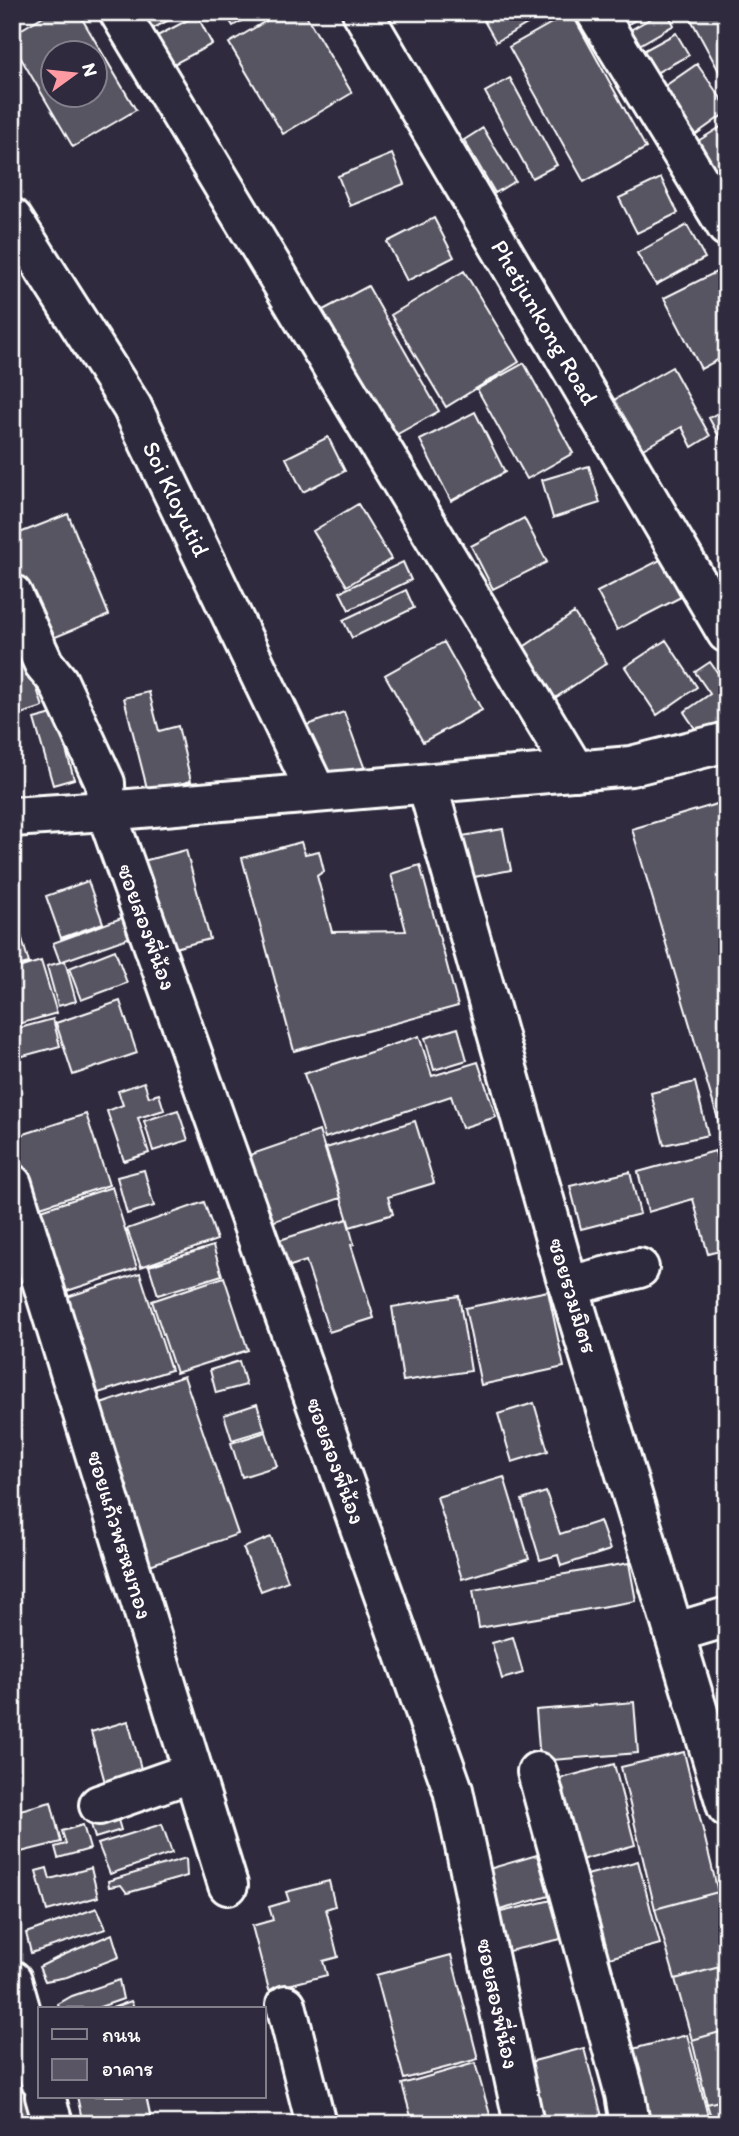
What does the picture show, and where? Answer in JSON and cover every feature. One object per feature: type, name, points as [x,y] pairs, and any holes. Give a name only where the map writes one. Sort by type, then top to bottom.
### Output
[{"type":"street","points":[[119,12],[575,771]]},
{"type":"street","name":"Phetjunkong Road","points":[[362,12],[727,633]]},
{"type":"street","points":[[596,12],[727,227]]},
{"type":"street","name":"Soi Kloyutid","points":[[12,218],[132,407],[316,792]]},
{"type":"street","name":"ซอยสองพี่น้อง","points":[[12,594],[44,664],[58,681],[105,783],[106,811],[453,1790],[524,2124]]},
{"type":"street","points":[[12,817],[631,766],[727,742]]},
{"type":"street","name":"ซอยรวมมิตร","points":[[427,784],[569,1286],[727,1807]]},
{"type":"street","name":"ซอยแก้วพรหมทอง","points":[[12,1184],[228,1885]]},
{"type":"street","points":[[569,1286],[639,1268]]},
{"type":"street","points":[[674,1633],[727,1618]]},
{"type":"street","points":[[99,1805],[193,1772]]},
{"type":"street","points":[[537,1772],[625,2094],[630,2124]]},
{"type":"street","points":[[12,1980],[38,2072]]},
{"type":"street","points":[[286,2005],[316,2124]]},
{"type":"street","points":[[46,2098],[53,2124]]},
{"type":"building","points":[[50,12],[78,12],[93,38],[38,38],[38,87],[12,43],[12,35]]},
{"type":"building","points":[[124,12],[184,12],[137,37]]},
{"type":"building","points":[[224,12],[256,12],[233,26]]},
{"type":"building","points":[[281,12],[304,12],[352,93],[283,134],[229,43]]},
{"type":"building","points":[[479,12],[548,12],[496,42]]},
{"type":"building","points":[[571,12],[646,148],[584,182],[509,47]]},
{"type":"building","points":[[607,12],[648,12],[617,31]]},
{"type":"building","points":[[662,12],[667,12],[674,25],[627,52],[618,37]]},
{"type":"building","points":[[687,12],[727,12],[727,72],[721,75]]},
{"type":"building","points":[[197,15],[212,44],[157,73],[142,44]]},
{"type":"building","points":[[676,33],[689,55],[647,78],[634,56]]},
{"type":"building","points":[[108,63],[136,110],[73,147],[50,108],[108,108]]},
{"type":"building","points":[[697,64],[727,107],[727,112],[685,142],[652,95]]},
{"type":"building","points":[[510,78],[557,165],[532,178],[485,92]]},
{"type":"building","points":[[727,123],[727,215],[685,149]]},
{"type":"building","points":[[483,128],[515,181],[495,193],[464,140]]},
{"type":"building","points":[[392,154],[404,184],[350,206],[338,176]]},
{"type":"building","points":[[661,178],[678,213],[637,233],[619,198]]},
{"type":"building","points":[[434,218],[454,257],[407,281],[387,242]]},
{"type":"building","points":[[687,225],[705,258],[656,285],[637,253]]},
{"type":"building","points":[[464,271],[519,362],[446,407],[391,315]]},
{"type":"building","points":[[718,271],[727,289],[727,355],[701,369],[664,298]]},
{"type":"building","points":[[368,286],[439,411],[394,436],[323,310]]},
{"type":"building","points":[[524,363],[573,453],[527,479],[477,389]]},
{"type":"building","points":[[672,367],[710,436],[692,447],[682,427],[634,454],[607,404]]},
{"type":"building","points":[[727,408],[727,452],[709,418]]},
{"type":"building","points":[[475,412],[505,472],[451,501],[420,440]]},
{"type":"building","points":[[328,437],[345,471],[303,492],[286,458]]},
{"type":"building","points":[[589,466],[600,503],[553,518],[542,480]]},
{"type":"building","points":[[358,504],[391,559],[347,586],[313,531]]},
{"type":"building","points":[[68,514],[109,615],[41,643],[12,571],[12,536]]},
{"type":"building","points":[[524,518],[547,562],[493,589],[471,546]]},
{"type":"building","points":[[662,559],[681,597],[617,630],[597,592]]},
{"type":"building","points":[[403,562],[411,580],[349,610],[340,592]]},
{"type":"building","points":[[406,590],[414,608],[352,638],[343,620]]},
{"type":"building","points":[[574,613],[607,663],[552,700],[519,650]]},
{"type":"building","points":[[17,629],[43,707],[12,717],[12,630]]},
{"type":"building","points":[[666,640],[697,687],[657,715],[625,667]]},
{"type":"building","points":[[444,642],[482,710],[423,742],[385,675]]},
{"type":"building","points":[[710,662],[727,686],[727,722],[702,739],[684,712],[710,694],[695,672]]},
{"type":"building","points":[[149,692],[159,731],[178,726],[191,781],[148,792],[124,698]]},
{"type":"building","points":[[344,712],[367,775],[324,790],[301,727]]},
{"type":"building","points":[[56,713],[74,779],[53,785],[34,719]]},
{"type":"building","points":[[720,803],[727,827],[727,1150],[632,829]]},
{"type":"building","points":[[503,829],[511,870],[469,878],[462,836]]},
{"type":"building","points":[[301,842],[305,854],[319,851],[324,871],[317,876],[332,932],[406,931],[391,874],[420,865],[458,1006],[294,1051],[242,858]]},
{"type":"building","points":[[186,850],[210,939],[163,951],[139,862]]},
{"type":"building","points":[[88,881],[103,923],[61,938],[46,896]]},
{"type":"building","points":[[12,904],[29,963],[12,967]]},
{"type":"building","points":[[124,917],[131,937],[60,962],[53,943]]},
{"type":"building","points":[[115,950],[127,983],[81,1000],[69,968]]},
{"type":"building","points":[[41,961],[57,1013],[15,1025],[12,1015],[12,970]]},
{"type":"building","points":[[65,961],[76,1001],[58,1006],[47,966]]},
{"type":"building","points":[[120,1001],[137,1053],[73,1075],[56,1023]]},
{"type":"building","points":[[53,1019],[60,1046],[12,1059],[12,1030]]},
{"type":"building","points":[[458,1028],[467,1060],[434,1070],[425,1038]]},
{"type":"building","points":[[419,1036],[432,1076],[478,1062],[496,1117],[462,1128],[451,1096],[325,1138],[304,1074]]},
{"type":"building","points":[[144,1082],[149,1097],[159,1094],[164,1110],[138,1118],[149,1153],[124,1161],[107,1111],[123,1105],[118,1091]]},
{"type":"building","points":[[695,1082],[708,1135],[664,1145],[651,1093]]},
{"type":"building","points":[[178,1110],[188,1140],[153,1151],[144,1121]]},
{"type":"building","points":[[86,1114],[109,1185],[34,1209],[12,1138]]},
{"type":"building","points":[[415,1121],[434,1183],[388,1197],[393,1214],[350,1227],[326,1148]]},
{"type":"building","points":[[319,1131],[341,1198],[263,1225],[241,1158]]},
{"type":"building","points":[[715,1151],[727,1194],[727,1249],[708,1254],[693,1199],[648,1212],[638,1172]]},
{"type":"building","points":[[144,1170],[154,1206],[127,1214],[117,1177]]},
{"type":"building","points":[[630,1172],[640,1214],[581,1229],[570,1186]]},
{"type":"building","points":[[112,1187],[137,1268],[58,1294],[32,1213]]},
{"type":"building","points":[[204,1202],[217,1240],[141,1267],[127,1229]]},
{"type":"building","points":[[347,1219],[354,1244],[351,1245],[374,1318],[329,1332],[306,1261],[278,1270],[270,1243]]},
{"type":"building","points":[[213,1246],[222,1275],[158,1295],[149,1266]]},
{"type":"building","points":[[140,1273],[171,1370],[92,1395],[61,1299]]},
{"type":"building","points":[[224,1277],[248,1350],[176,1373],[152,1301]]},
{"type":"building","points":[[548,1291],[564,1367],[481,1385],[465,1308]]},
{"type":"building","points":[[459,1296],[471,1371],[403,1381],[392,1307]]},
{"type":"building","points":[[239,1361],[246,1385],[216,1393],[210,1370]]},
{"type":"building","points":[[184,1376],[238,1534],[150,1565],[95,1406]]},
{"type":"building","points":[[534,1403],[548,1451],[512,1462],[498,1414]]},
{"type":"building","points":[[257,1404],[265,1430],[232,1440],[224,1415]]},
{"type":"building","points":[[266,1432],[277,1466],[242,1477],[231,1443]]},
{"type":"building","points":[[504,1477],[529,1559],[462,1579],[437,1497]]},
{"type":"building","points":[[546,1492],[560,1534],[600,1521],[610,1550],[561,1566],[558,1555],[540,1560],[522,1500]]},
{"type":"building","points":[[271,1537],[288,1581],[261,1591],[243,1548]]},
{"type":"building","points":[[629,1563],[636,1601],[479,1628],[473,1590]]},
{"type":"building","points":[[513,1637],[523,1673],[502,1679],[492,1643]]},
{"type":"building","points":[[634,1702],[638,1753],[540,1761],[536,1710]]},
{"type":"building","points":[[128,1721],[143,1776],[106,1786],[91,1732]]},
{"type":"building","points":[[684,1752],[718,1892],[655,1909],[621,1767]]},
{"type":"building","points":[[614,1764],[635,1845],[577,1861],[555,1780]]},
{"type":"building","points":[[51,1802],[61,1842],[13,1854],[12,1812]]},
{"type":"building","points":[[116,1813],[121,1830],[95,1838],[90,1821]]},
{"type":"building","points":[[162,1824],[172,1853],[110,1874],[98,1844]]},
{"type":"building","points":[[83,1825],[90,1849],[58,1858],[55,1847],[66,1844],[62,1831]]},
{"type":"building","points":[[537,1855],[549,1896],[493,1912],[482,1871]]},
{"type":"building","points":[[186,1858],[187,1876],[127,1893],[121,1885],[109,1887],[108,1881]]},
{"type":"building","points":[[638,1861],[660,1944],[598,1961],[576,1878]]},
{"type":"building","points":[[47,1868],[50,1879],[91,1868],[98,1897],[47,1911],[36,1871]]},
{"type":"building","points":[[329,1881],[335,1906],[326,1909],[338,1957],[323,1961],[327,1975],[269,1990],[252,1926],[273,1920],[269,1907],[289,1901],[286,1892]]},
{"type":"building","points":[[718,1892],[727,1925],[727,1965],[675,1979],[655,1909]]},
{"type":"building","points":[[552,1900],[561,1939],[500,1953],[492,1914]]},
{"type":"building","points":[[97,1908],[106,1929],[31,1953],[26,1933]]},
{"type":"building","points":[[112,1934],[119,1957],[67,1977],[45,1981],[39,1967]]},
{"type":"building","points":[[451,1955],[478,2059],[404,2079],[376,1975]]},
{"type":"building","points":[[727,1965],[727,2030],[692,2040],[675,1979]]},
{"type":"building","points":[[119,1980],[123,1999],[100,2007],[59,2007],[58,2004],[72,1996]]},
{"type":"building","points":[[131,2001],[134,2007],[115,2007]]},
{"type":"building","points":[[727,2030],[727,2099],[707,2104],[692,2040]]},
{"type":"building","points":[[687,2035],[710,2124],[634,2124],[617,2053]]},
{"type":"building","points":[[584,2048],[604,2124],[537,2124],[522,2064]]},
{"type":"building","points":[[27,2053],[46,2124],[12,2124],[12,2061]]},
{"type":"building","points":[[475,2063],[491,2118],[470,2124],[413,2124],[402,2084]]},
{"type":"building","points":[[77,2098],[146,2098],[152,2124],[83,2124]]},
{"type":"building","points":[[727,2099],[727,2124],[713,2124],[707,2104]]}]
